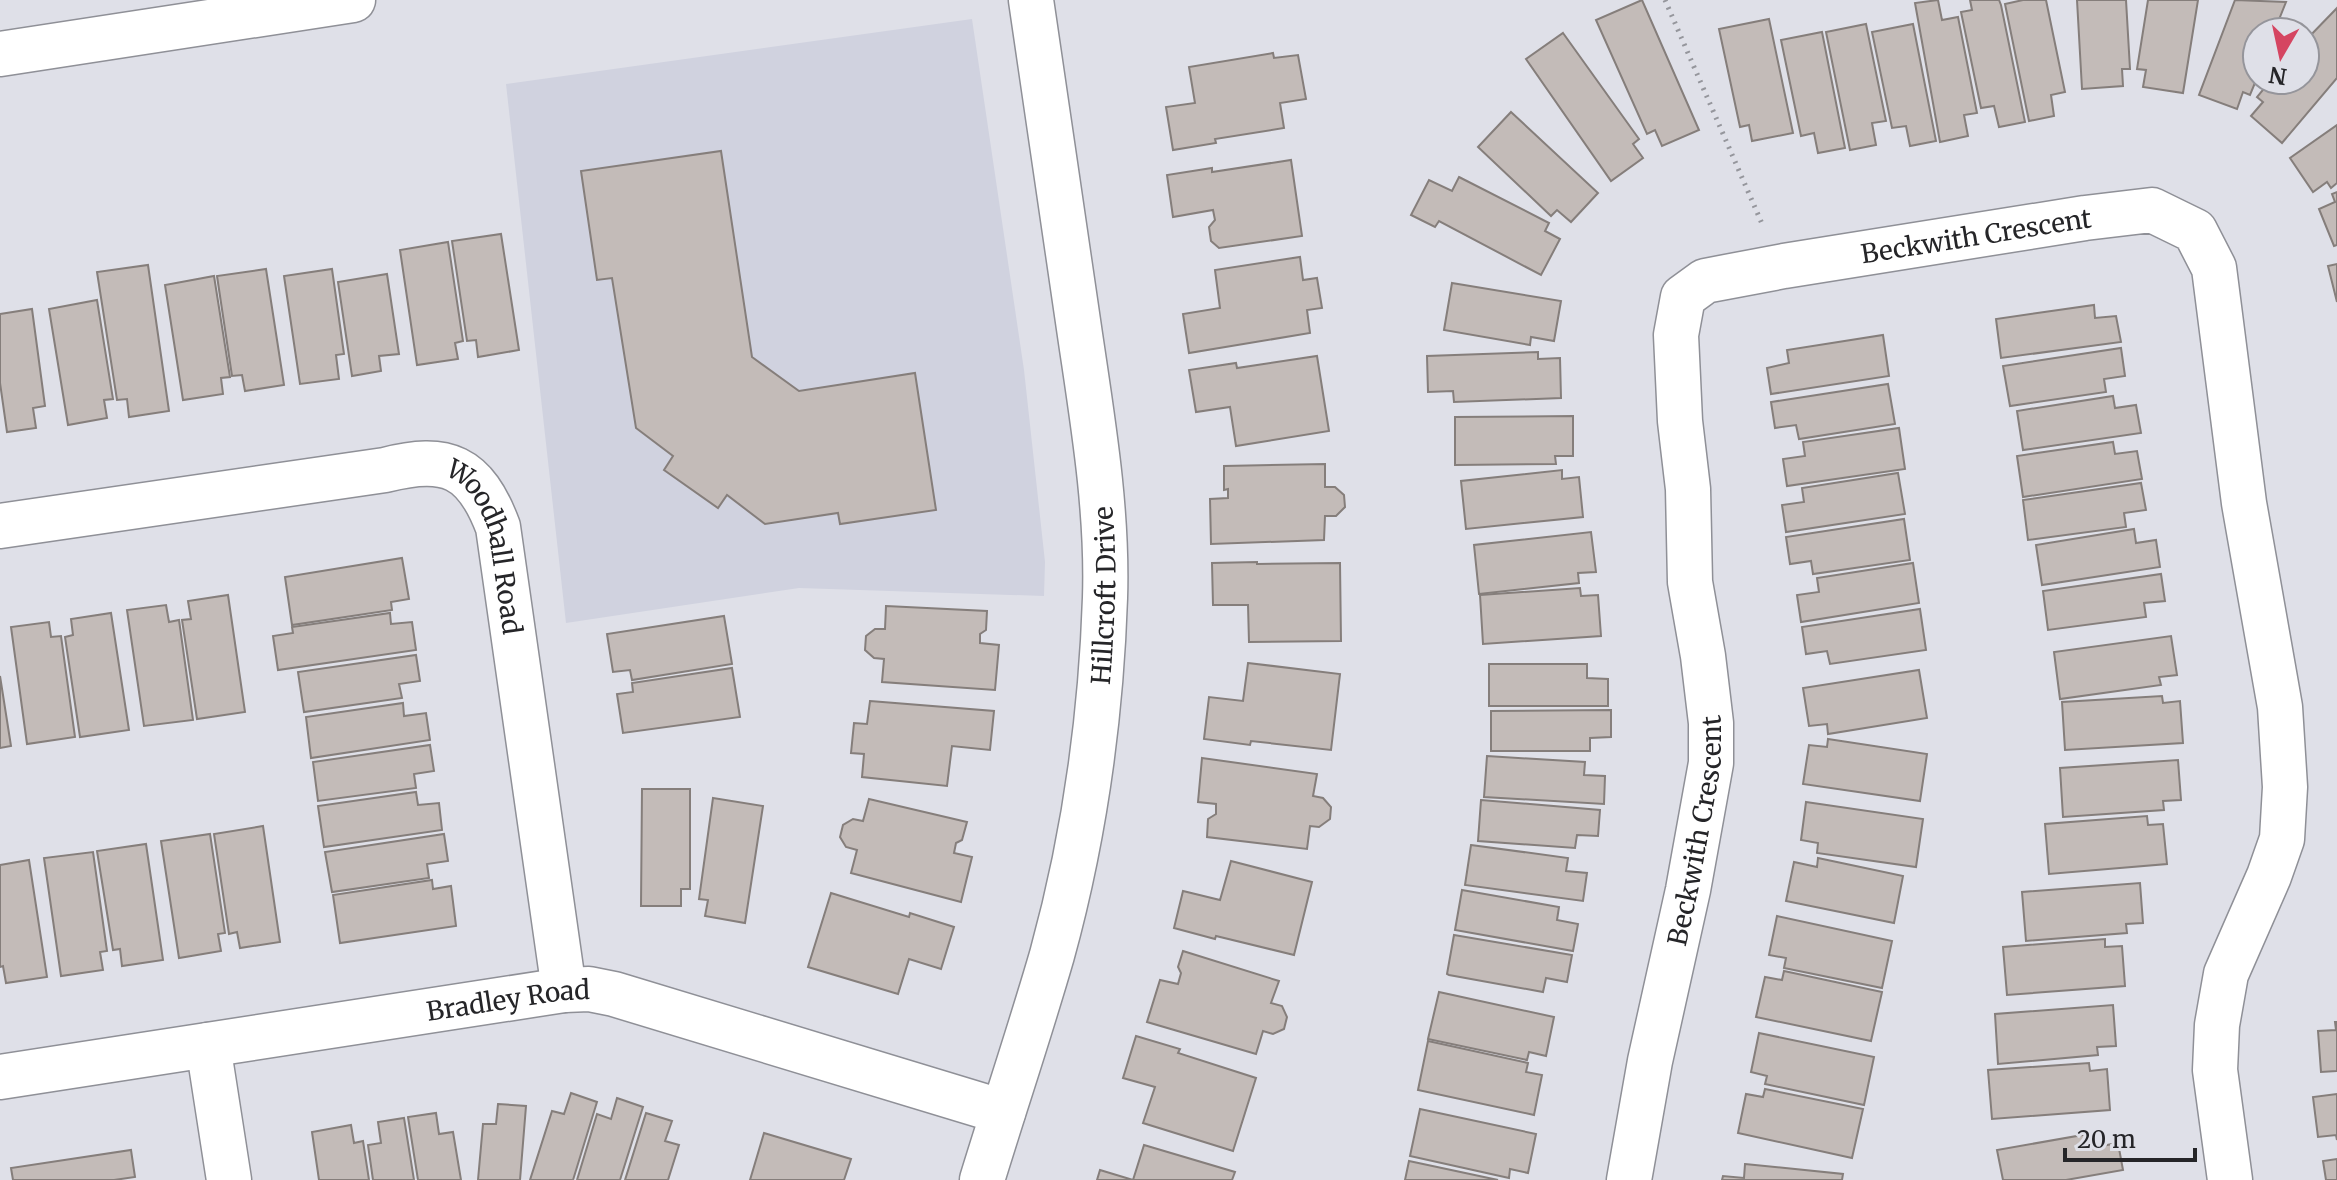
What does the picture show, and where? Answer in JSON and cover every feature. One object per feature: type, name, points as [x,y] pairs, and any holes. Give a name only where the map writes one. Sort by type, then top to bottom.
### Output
[{"type":"street","points":[[0,54],[353,0]]},
{"type":"street","name":"Hillcroft Drive","points":[[982,1180],[1052,954],[1076,851],[1087,795],[1100,690],[1105,595],[1104,534],[1096,439],[1031,0]]},
{"type":"street","name":"Beckwith Crescent","points":[[1629,1180],[1711,763],[1708,696],[1690,582],[1688,489],[1680,421],[1676,335],[1683,297],[1705,281],[1784,266],[2152,210],[2195,231],[2214,268],[2244,503],[2280,707],[2285,787],[2282,839],[2226,974],[2217,1025],[2215,1070],[2230,1180]]},
{"type":"street","name":"Woodhall Road","points":[[0,526],[385,470],[413,462],[445,465],[469,477],[487,498],[498,527],[564,990]]},
{"type":"street","name":"Bradley Road","points":[[0,1077],[564,990],[589,989],[1003,1112]]},
{"type":"street","points":[[208,1045],[229,1180]]},
{"type":"path","points":[[1665,0],[1784,266]]},
{"type":"shaded area","points":[[972,19],[1024,370],[1045,562],[1044,596],[799,588],[566,623],[506,84]]},
{"type":"building","points":[[1642,0],[1699,130],[1662,146],[1655,130],[1647,134],[1596,20]]},
{"type":"building","points":[[1938,0],[1942,20],[1958,17],[1977,113],[1964,115],[1968,136],[1940,142],[1915,3]]},
{"type":"building","points":[[1970,0],[1999,0],[2025,122],[1999,127],[1994,106],[1981,108],[1961,12],[1972,10]]},
{"type":"building","points":[[2046,0],[2065,92],[2051,95],[2054,116],[2029,121],[2005,4]]},
{"type":"building","points":[[2077,0],[2126,0],[2130,69],[2122,69],[2123,86],[2082,89]]},
{"type":"building","points":[[2148,0],[2198,0],[2183,93],[2143,87],[2146,70],[2137,69]]},
{"type":"building","points":[[2235,0],[2286,2],[2280,16],[2241,16],[2242,96],[2237,109],[2199,95]]},
{"type":"building","points":[[2337,8],[2337,78],[2282,143],[2251,116],[2263,102],[2257,97],[2321,96],[2321,24]]},
{"type":"building","points":[[1769,19],[1793,133],[1752,141],[1749,125],[1740,127],[1719,29]]},
{"type":"building","points":[[1866,24],[1886,121],[1872,123],[1876,145],[1850,150],[1826,32]]},
{"type":"building","points":[[1913,24],[1936,141],[1910,146],[1906,126],[1892,128],[1872,32]]},
{"type":"building","points":[[1822,32],[1845,148],[1818,153],[1814,133],[1801,136],[1781,40]]},
{"type":"building","points":[[1563,33],[1639,139],[1633,144],[1643,158],[1611,181],[1526,59]]},
{"type":"building","points":[[1273,53],[1274,58],[1298,55],[1306,99],[1280,103],[1284,128],[1215,139],[1216,143],[1173,150],[1166,107],[1195,103],[1189,67]]},
{"type":"building","points":[[1511,112],[1598,193],[1571,222],[1557,210],[1551,216],[1478,147]]},
{"type":"building","points":[[2337,125],[2337,183],[2331,188],[2327,182],[2313,192],[2290,158]]},
{"type":"building","points":[[721,151],[752,357],[799,391],[915,373],[936,510],[840,524],[838,513],[765,524],[727,495],[718,508],[664,470],[673,456],[636,428],[612,278],[597,280],[581,171]]},
{"type":"building","points":[[1291,160],[1302,236],[1219,248],[1211,241],[1209,227],[1215,220],[1213,210],[1173,217],[1167,175],[1212,168],[1212,172]]},
{"type":"building","points":[[1459,177],[1549,223],[1545,231],[1560,239],[1541,275],[1439,221],[1435,227],[1411,215],[1429,180],[1452,191]]},
{"type":"building","points":[[2337,192],[2337,245],[2334,246],[2319,209],[2335,202],[2332,194]]},
{"type":"building","points":[[501,234],[519,350],[478,357],[476,340],[467,341],[452,241]]},
{"type":"building","points":[[448,242],[463,341],[455,343],[458,359],[417,365],[400,250]]},
{"type":"building","points":[[1300,257],[1303,280],[1317,278],[1322,308],[1307,310],[1310,333],[1189,353],[1183,314],[1220,308],[1215,270]]},
{"type":"building","points":[[2337,264],[2337,302],[2328,266]]},
{"type":"building","points":[[148,265],[169,411],[129,417],[127,399],[117,400],[97,272]]},
{"type":"building","points":[[266,269],[284,385],[245,391],[242,375],[232,376],[217,276]]},
{"type":"building","points":[[332,269],[344,354],[336,355],[339,379],[300,384],[284,276]]},
{"type":"building","points":[[387,274],[399,354],[379,356],[381,371],[352,376],[338,282]]},
{"type":"building","points":[[214,276],[230,377],[221,378],[223,394],[183,400],[165,285]]},
{"type":"building","points":[[1452,283],[1561,301],[1554,341],[1531,337],[1530,345],[1444,330]]},
{"type":"building","points":[[97,300],[113,399],[104,400],[107,418],[68,425],[49,309]]},
{"type":"building","points":[[2094,305],[2095,318],[2116,316],[2121,342],[2001,358],[1996,319]]},
{"type":"building","points":[[32,309],[45,406],[33,408],[36,428],[7,432],[0,383],[0,314]]},
{"type":"building","points":[[1883,335],[1889,376],[1771,394],[1767,368],[1789,363],[1787,350]]},
{"type":"building","points":[[2121,348],[2125,376],[2104,379],[2106,392],[2010,406],[2003,366]]},
{"type":"building","points":[[1538,352],[1538,359],[1560,358],[1561,398],[1454,402],[1453,391],[1428,392],[1427,356]]},
{"type":"building","points":[[1317,356],[1329,431],[1236,446],[1230,407],[1196,412],[1189,370],[1236,363],[1237,368]]},
{"type":"building","points":[[1888,384],[1895,424],[1799,439],[1796,425],[1775,428],[1771,402]]},
{"type":"building","points":[[2113,396],[2115,408],[2136,405],[2141,433],[2023,450],[2017,411]]},
{"type":"building","points":[[1573,416],[1573,456],[1555,456],[1556,464],[1455,465],[1455,417]]},
{"type":"building","points":[[1899,428],[1905,469],[1787,486],[1783,459],[1805,456],[1803,442]]},
{"type":"building","points":[[2113,442],[2115,454],[2137,451],[2142,479],[2023,497],[2017,456]]},
{"type":"building","points":[[1325,464],[1325,487],[1335,487],[1344,495],[1345,507],[1336,516],[1325,516],[1324,540],[1211,544],[1210,499],[1228,498],[1228,489],[1224,490],[1224,466]]},
{"type":"building","points":[[1562,470],[1562,479],[1579,477],[1583,517],[1466,529],[1461,481]]},
{"type":"building","points":[[1898,473],[1905,514],[1786,532],[1782,505],[1804,502],[1802,488]]},
{"type":"building","points":[[2141,483],[2146,510],[2124,513],[2126,527],[2028,540],[2023,500]]},
{"type":"building","points":[[1904,519],[1910,560],[1813,574],[1811,561],[1790,564],[1786,537]]},
{"type":"building","points":[[2134,529],[2136,543],[2156,540],[2160,567],[2042,585],[2036,545]]},
{"type":"building","points":[[1591,532],[1596,572],[1578,573],[1579,583],[1479,594],[1474,545]]},
{"type":"building","points":[[402,558],[409,599],[391,602],[392,610],[292,625],[285,577]]},
{"type":"building","points":[[1212,563],[1340,563],[1341,641],[1249,642],[1248,605],[1213,605]]},
{"type":"building","points":[[1913,563],[1919,603],[1801,622],[1797,595],[1819,592],[1817,578]]},
{"type":"building","points":[[2161,574],[2165,601],[2144,603],[2146,617],[2048,630],[2043,591]]},
{"type":"building","points":[[1580,588],[1581,596],[1598,595],[1601,636],[1483,644],[1480,595]]},
{"type":"building","points":[[228,595],[245,712],[197,719],[182,620],[191,619],[188,601]]},
{"type":"building","points":[[166,605],[169,622],[179,620],[193,720],[144,726],[127,610]]},
{"type":"building","points":[[886,606],[987,611],[986,630],[980,634],[980,643],[999,645],[995,690],[882,682],[884,659],[874,658],[865,650],[866,636],[875,629],[885,629]]},
{"type":"building","points":[[1920,609],[1926,650],[1830,664],[1827,651],[1806,654],[1802,627]]},
{"type":"building","points":[[111,613],[129,730],[80,737],[65,637],[73,635],[71,619]]},
{"type":"building","points":[[390,613],[391,624],[412,622],[416,650],[278,670],[273,636],[293,633],[292,627]]},
{"type":"building","points":[[724,616],[732,664],[632,680],[630,670],[613,672],[607,634]]},
{"type":"building","points":[[49,622],[51,637],[61,636],[75,737],[27,744],[11,627]]},
{"type":"building","points":[[2171,636],[2177,675],[2159,677],[2161,685],[2060,699],[2054,652]]},
{"type":"building","points":[[416,655],[420,681],[399,684],[402,698],[304,712],[298,672]]},
{"type":"building","points":[[1248,663],[1340,674],[1331,750],[1204,739],[1209,697],[1243,701]]},
{"type":"building","points":[[1489,664],[1587,664],[1587,678],[1608,679],[1608,706],[1489,706]]},
{"type":"building","points":[[732,668],[740,717],[623,733],[617,694],[633,692],[632,683]]},
{"type":"building","points":[[1919,670],[1927,718],[1828,734],[1827,724],[1809,726],[1803,688]]},
{"type":"building","points":[[0,676],[11,746],[0,748]]},
{"type":"building","points":[[2162,696],[2163,703],[2180,701],[2183,743],[2065,750],[2062,702]]},
{"type":"building","points":[[870,701],[994,711],[990,750],[952,746],[947,786],[862,777],[864,754],[851,753],[854,723],[867,724]]},
{"type":"building","points":[[403,703],[404,716],[426,713],[430,740],[311,758],[306,717]]},
{"type":"building","points":[[1611,710],[1611,737],[1590,738],[1590,751],[1491,751],[1491,711]]},
{"type":"building","points":[[1828,739],[1927,754],[1920,801],[1803,784],[1809,745],[1827,747]]},
{"type":"building","points":[[430,745],[434,771],[414,774],[416,788],[318,801],[313,762]]},
{"type":"building","points":[[1487,756],[1585,762],[1584,775],[1605,776],[1604,804],[1484,797]]},
{"type":"building","points":[[1202,758],[1317,774],[1313,796],[1323,798],[1331,807],[1330,819],[1319,827],[1310,826],[1307,849],[1207,837],[1208,819],[1216,814],[1216,804],[1198,802]]},
{"type":"building","points":[[2178,760],[2181,800],[2163,801],[2164,810],[2063,817],[2060,768]]},
{"type":"building","points":[[642,789],[690,789],[690,889],[681,889],[681,906],[641,906]]},
{"type":"building","points":[[416,792],[418,805],[439,803],[442,830],[324,847],[318,806]]},
{"type":"building","points":[[713,798],[763,806],[745,923],[705,916],[708,900],[699,899]]},
{"type":"building","points":[[869,799],[967,822],[954,853],[972,857],[961,902],[851,873],[857,850],[846,847],[840,837],[843,825],[853,819],[863,821]]},
{"type":"building","points":[[1481,800],[1600,810],[1598,836],[1577,835],[1575,848],[1478,841]]},
{"type":"building","points":[[1806,802],[1923,819],[1916,867],[1817,853],[1818,843],[1801,840]]},
{"type":"building","points":[[2147,816],[2148,825],[2163,824],[2167,864],[2049,874],[2045,824]]},
{"type":"building","points":[[263,826],[280,942],[240,948],[237,932],[229,934],[214,834]]},
{"type":"building","points":[[210,834],[225,933],[218,934],[221,951],[179,958],[161,841]]},
{"type":"building","points":[[444,834],[448,861],[427,864],[429,878],[332,892],[325,852]]},
{"type":"building","points":[[146,844],[163,960],[122,966],[120,949],[113,950],[97,851]]},
{"type":"building","points":[[1471,845],[1568,858],[1566,871],[1587,873],[1583,901],[1465,885]]},
{"type":"building","points":[[93,852],[107,951],[100,952],[103,970],[61,976],[44,858]]},
{"type":"building","points":[[1818,858],[1903,876],[1894,923],[1786,901],[1794,862],[1817,867]]},
{"type":"building","points":[[29,860],[47,977],[6,983],[3,966],[0,967],[0,865]]},
{"type":"building","points":[[1231,861],[1312,882],[1294,955],[1174,928],[1183,891],[1220,900]]},
{"type":"building","points":[[432,880],[433,889],[451,886],[456,926],[340,943],[333,895]]},
{"type":"building","points":[[2140,883],[2143,923],[2126,924],[2127,933],[2026,941],[2022,892]]},
{"type":"building","points":[[1462,890],[1559,907],[1557,920],[1578,924],[1573,951],[1455,930]]},
{"type":"building","points":[[831,893],[954,927],[941,969],[909,959],[898,994],[808,967]]},
{"type":"building","points":[[1777,916],[1892,941],[1882,988],[1784,968],[1786,958],[1769,955]]},
{"type":"building","points":[[1454,935],[1572,955],[1567,982],[1546,978],[1543,992],[1449,975]]},
{"type":"building","points":[[2105,939],[2105,947],[2122,946],[2125,986],[2007,995],[2003,947]]},
{"type":"building","points":[[1183,951],[1279,981],[1271,1003],[1282,1006],[1287,1017],[1284,1029],[1273,1034],[1263,1031],[1256,1054],[1147,1022],[1160,980],[1178,984],[1181,973],[1178,967]]},
{"type":"building","points":[[1784,971],[1882,992],[1871,1041],[1756,1017],[1765,977],[1782,980]]},
{"type":"building","points":[[1439,992],[1554,1017],[1546,1056],[1529,1052],[1527,1060],[1428,1039]]},
{"type":"building","points":[[2113,1005],[2116,1046],[2097,1047],[2098,1055],[1998,1064],[1995,1014]]},
{"type":"building","points":[[2337,1022],[2337,1071],[2321,1072],[2318,1031],[2336,1030]]},
{"type":"building","points":[[1759,1033],[1874,1057],[1864,1105],[1765,1084],[1767,1076],[1751,1072]]},
{"type":"building","points":[[1136,1036],[1256,1078],[1233,1151],[1143,1123],[1155,1087],[1123,1078]]},
{"type":"building","points":[[1428,1041],[1528,1063],[1526,1072],[1542,1075],[1534,1115],[1418,1090]]},
{"type":"building","points":[[2089,1063],[2090,1071],[2107,1069],[2110,1110],[1992,1119],[1988,1070]]},
{"type":"building","points":[[1765,1089],[1863,1109],[1852,1158],[1738,1133],[1746,1094],[1763,1097]]},
{"type":"building","points":[[571,1093],[597,1102],[573,1180],[530,1180],[552,1111],[564,1114]]},
{"type":"building","points":[[2337,1094],[2337,1140],[2336,1135],[2318,1137],[2313,1097]]},
{"type":"building","points":[[617,1098],[643,1107],[620,1180],[577,1180],[597,1114],[611,1119]]},
{"type":"building","points":[[498,1104],[526,1106],[520,1180],[478,1180],[483,1124],[496,1124]]},
{"type":"building","points":[[1420,1109],[1536,1134],[1528,1173],[1510,1169],[1509,1178],[1410,1156]]},
{"type":"building","points":[[436,1113],[439,1134],[453,1132],[461,1180],[418,1180],[408,1117]]},
{"type":"building","points":[[646,1113],[672,1121],[665,1141],[679,1145],[668,1180],[625,1180]]},
{"type":"building","points":[[404,1118],[414,1180],[373,1180],[368,1145],[381,1143],[378,1122]]},
{"type":"building","points":[[351,1125],[354,1143],[363,1141],[369,1180],[319,1180],[312,1132]]},
{"type":"building","points":[[764,1133],[851,1159],[844,1180],[750,1180]]},
{"type":"building","points":[[2094,1133],[2096,1147],[2118,1143],[2123,1170],[2066,1180],[2003,1180],[1997,1150]]},
{"type":"building","points":[[1144,1145],[1235,1172],[1232,1180],[1133,1180]]},
{"type":"building","points":[[131,1150],[135,1177],[114,1180],[13,1180],[11,1168]]},
{"type":"building","points":[[2337,1159],[2337,1180],[2326,1180],[2323,1161]]},
{"type":"building","points":[[1409,1161],[1498,1180],[1405,1180]]},
{"type":"building","points":[[1745,1164],[1843,1174],[1842,1180],[1722,1180],[1723,1176],[1744,1178]]},
{"type":"building","points":[[1100,1170],[1133,1180],[1097,1180]]}]
